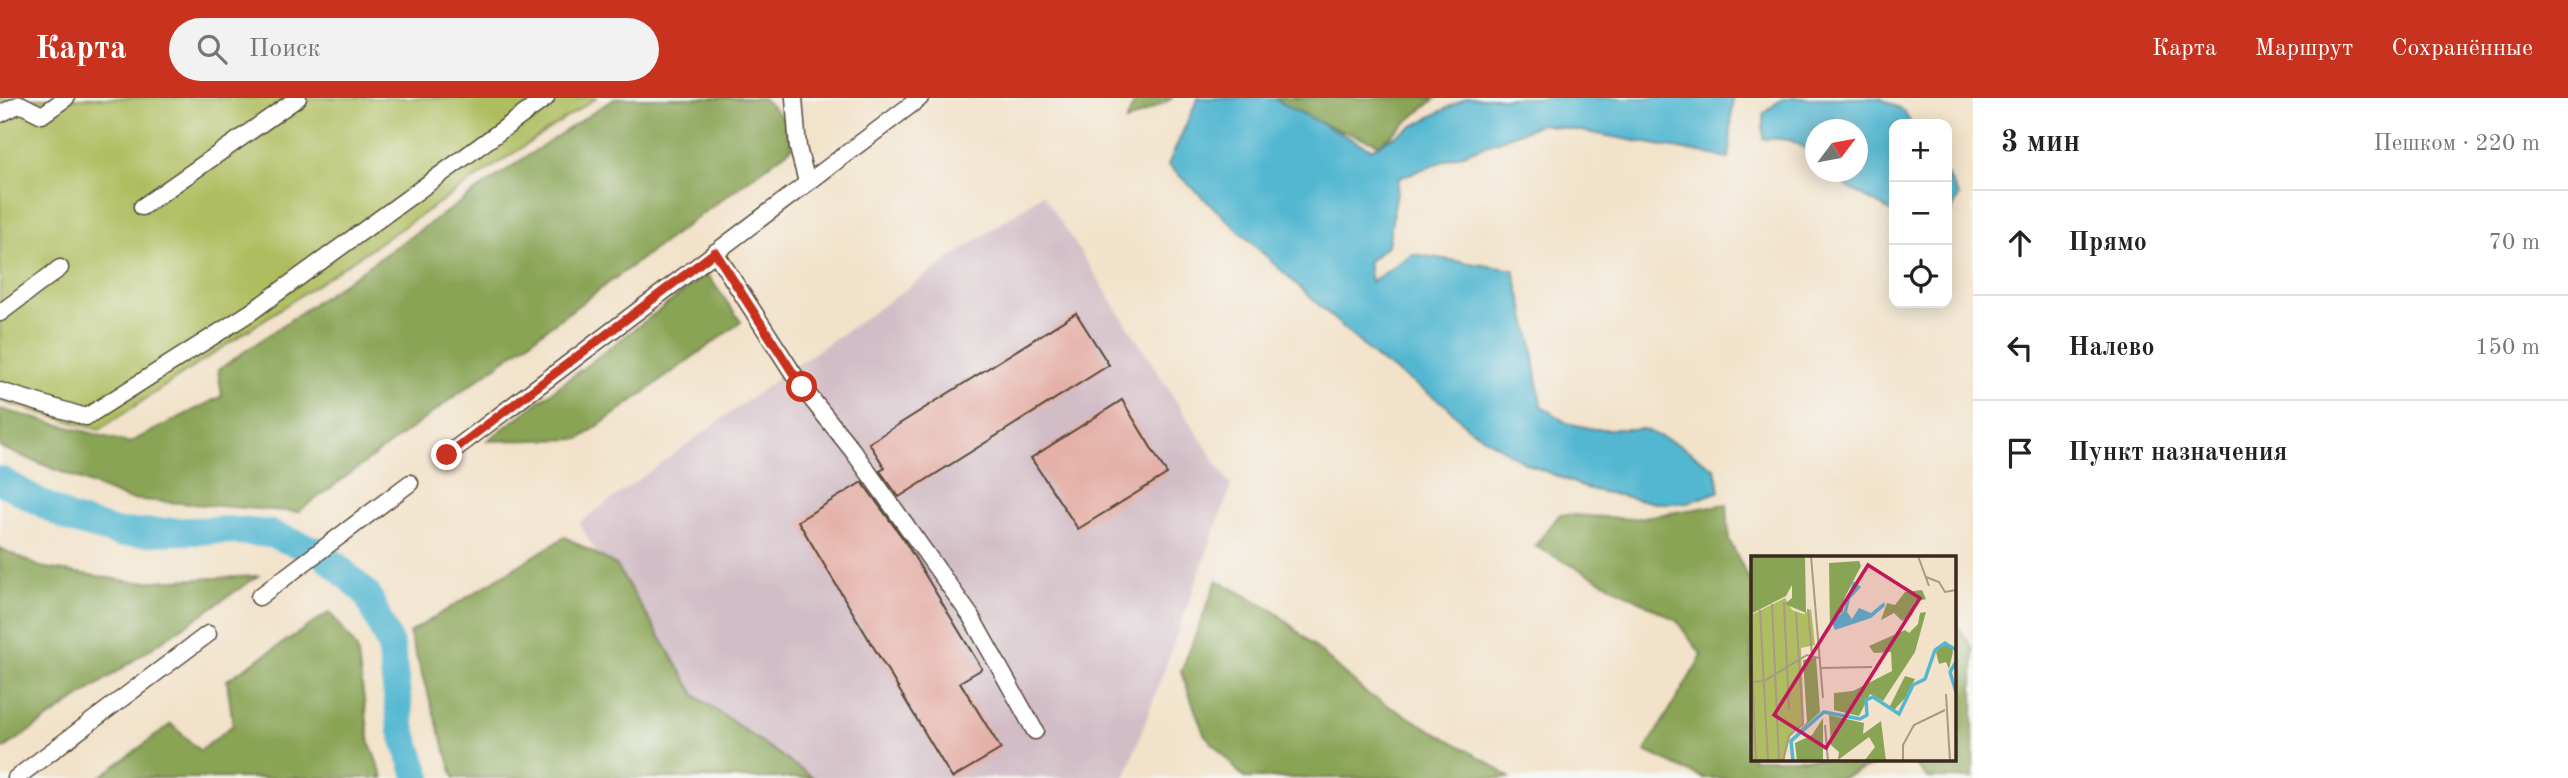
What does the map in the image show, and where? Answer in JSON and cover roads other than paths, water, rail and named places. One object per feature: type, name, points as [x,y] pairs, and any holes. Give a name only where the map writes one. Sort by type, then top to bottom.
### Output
[{"type":"street","points":[[0,114],[20,104],[42,115],[66,98]]},
{"type":"street","points":[[142,207],[298,98]]},
{"type":"street","points":[[0,391],[86,417],[251,312],[546,98]]},
{"type":"street","points":[[796,98],[798,148],[807,182]]},
{"type":"street","points":[[447,455],[920,98]]},
{"type":"street","points":[[715,252],[802,387],[853,451],[970,615],[1035,731]]},
{"type":"street","points":[[0,313],[60,268]]},
{"type":"street","points":[[259,597],[410,483]]},
{"type":"street","points":[[16,778],[208,634]]},
{"type":"water","points":[[1198,98],[1272,98],[1371,149],[1466,98],[1733,98],[1729,158],[1542,124],[1399,178],[1388,245],[1368,262],[1371,282],[1412,254],[1514,270],[1532,344],[1541,406],[1567,423],[1594,429],[1643,429],[1681,446],[1715,469],[1720,491],[1686,503],[1656,503],[1589,489],[1525,463],[1467,427],[1447,406],[1376,358],[1168,165]]},
{"type":"water","points":[[1783,98],[1880,98],[1904,111],[1908,119],[1889,119],[1889,210],[1841,182],[1868,182],[1868,119],[1805,119],[1805,149],[1792,141],[1763,139],[1763,114]]},
{"type":"water","points":[[1952,183],[1959,196],[1952,211]]},
{"type":"waterway","points":[[0,480],[70,519],[119,533],[226,530],[271,534],[322,553],[367,594],[391,647],[401,728],[418,778]]}]
